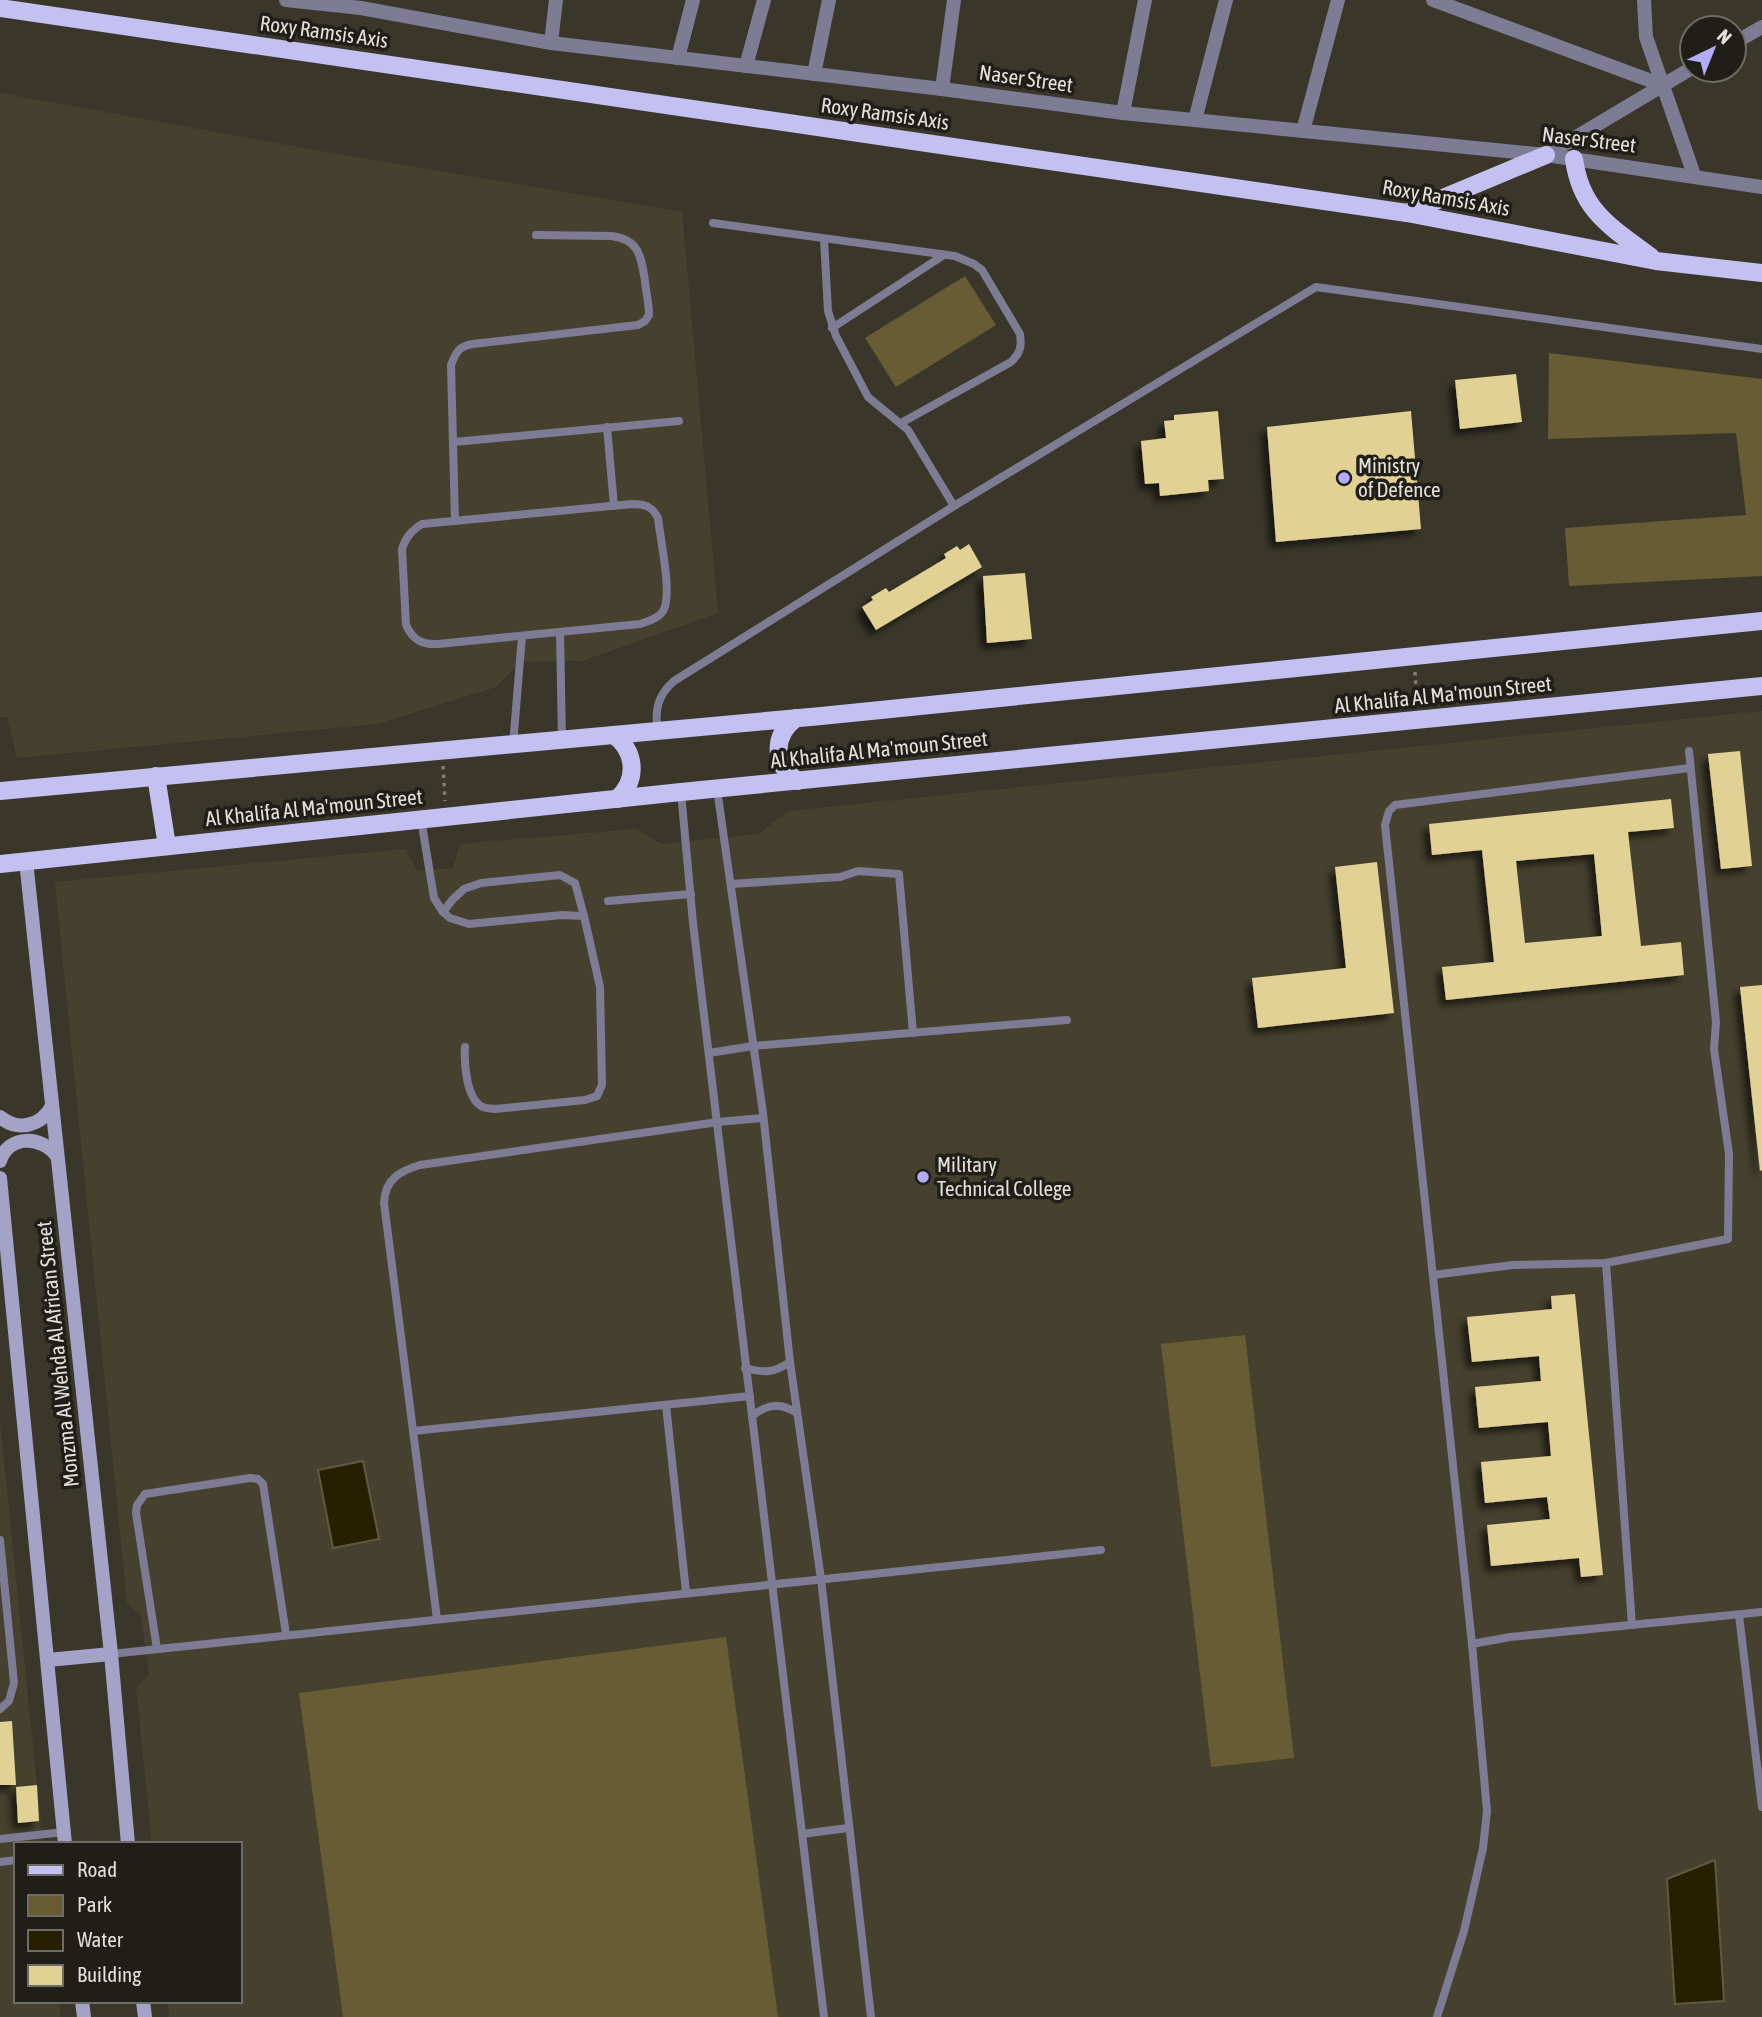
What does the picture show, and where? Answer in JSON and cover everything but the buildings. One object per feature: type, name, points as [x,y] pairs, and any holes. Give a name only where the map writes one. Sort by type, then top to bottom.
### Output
[{"type":"main road","name":"Roxy Ramsis Axis","points":[[0,8],[1407,213],[1656,261],[1762,273]]},
{"type":"main road","points":[[1407,213],[1546,155]]},
{"type":"main road","points":[[1574,159],[1576,177],[1601,220],[1656,261]]},
{"type":"main road","name":"Al Khalifa Al Ma'moun Street","points":[[0,791],[796,719],[1762,621]]},
{"type":"main road","name":"Al Khalifa Al Ma'moun Street","points":[[0,864],[681,792],[1762,686]]},
{"type":"main road","points":[[796,719],[789,723],[779,738],[778,755],[784,770],[798,781]]},
{"type":"main road","points":[[614,735],[626,747],[632,762],[628,786],[617,799]]},
{"type":"main road","points":[[156,776],[167,846]]},
{"type":"street","name":"Naser Street","points":[[286,0],[362,4],[551,43],[1123,113],[1546,155],[1762,187]]},
{"type":"street","points":[[551,43],[556,0]]},
{"type":"street","points":[[678,58],[693,0]]},
{"type":"street","points":[[747,66],[764,0]]},
{"type":"street","points":[[814,74],[829,0]]},
{"type":"street","points":[[942,89],[954,0]]},
{"type":"street","points":[[1123,113],[1145,0]]},
{"type":"street","points":[[1195,120],[1226,0]]},
{"type":"street","points":[[1303,131],[1338,0]]},
{"type":"street","points":[[1433,0],[1662,85]]},
{"type":"street","points":[[1644,0],[1646,37],[1694,175]]},
{"type":"street","points":[[1546,155],[1678,76]]},
{"type":"street","name":"Monzma Al Wehda Al African Street","points":[[26,861],[111,1654],[128,1842]]},
{"type":"street","points":[[0,1117],[13,1125],[28,1125],[43,1119],[52,1106]]},
{"type":"street","points":[[0,1161],[9,1147],[23,1140],[46,1145],[57,1156]]},
{"type":"street","name":"Monzma Al Wehda Al African Street","points":[[0,1178],[64,1838]]},
{"type":"street","points":[[48,1660],[111,1654]]},
{"type":"lane","points":[[713,223],[945,255],[965,259],[982,271],[1020,334],[1022,344],[1018,354],[1011,362],[901,423]]},
{"type":"lane","points":[[455,521],[451,365],[456,351],[464,345],[638,325],[649,315],[641,259],[630,242],[611,236],[536,235]]},
{"type":"lane","points":[[824,239],[828,310],[832,328],[868,397],[908,430],[954,506]]},
{"type":"lane","points":[[832,328],[945,255]]},
{"type":"lane","points":[[658,731],[656,720],[660,698],[674,681],[954,506],[1316,287],[1762,348]]},
{"type":"lane","points":[[454,442],[679,421]]},
{"type":"lane","points":[[607,427],[614,506]]},
{"type":"lane","points":[[641,504],[655,511],[658,518],[667,597],[664,610],[655,619],[640,624],[428,644],[418,641],[406,625],[402,549],[405,538],[422,524],[455,521],[641,504]]},
{"type":"lane","points":[[560,632],[562,740]]},
{"type":"lane","points":[[513,745],[522,636]]},
{"type":"lane","points":[[1433,1275],[1513,1265],[1606,1263],[1728,1239],[1729,1154],[1714,1049],[1716,1023],[1689,751]]},
{"type":"lane","points":[[1437,2017],[1464,1931],[1483,1848],[1487,1811],[1472,1644],[1385,825],[1389,811],[1395,805],[1690,768]]},
{"type":"lane","points":[[717,789],[753,1046],[790,1362],[821,1579],[871,2017]]},
{"type":"lane","points":[[681,792],[745,1368],[824,2017]]},
{"type":"lane","points":[[421,819],[434,898],[450,918],[468,924],[562,915],[584,916]]},
{"type":"lane","points":[[731,884],[840,877],[858,871],[899,874],[913,1033]]},
{"type":"lane","points":[[443,912],[464,889],[481,883],[560,876],[575,883],[600,987],[603,1085],[597,1096],[585,1100],[495,1109],[483,1107],[470,1089],[464,1064],[465,1047]]},
{"type":"lane","points":[[608,901],[691,894]]},
{"type":"lane","points":[[709,1053],[753,1046],[1067,1020]]},
{"type":"lane","points":[[437,1619],[384,1203],[386,1187],[403,1170],[420,1165],[762,1118]]},
{"type":"lane","points":[[1606,1263],[1632,1625]]},
{"type":"lane","points":[[745,1368],[758,1372],[773,1372],[790,1362]]},
{"type":"lane","points":[[413,1431],[750,1396]]},
{"type":"lane","points":[[666,1405],[686,1592]]},
{"type":"lane","points":[[752,1416],[773,1405],[782,1405],[797,1413]]},
{"type":"lane","points":[[157,1649],[137,1505],[145,1494],[250,1478],[258,1479],[263,1484],[286,1634]]},
{"type":"lane","points":[[0,1541],[14,1683],[9,1701],[0,1709]]},
{"type":"lane","points":[[111,1654],[1101,1550]]},
{"type":"lane","points":[[1472,1644],[1510,1637],[1762,1612]]},
{"type":"lane","points":[[1739,1615],[1762,1807]]},
{"type":"lane","points":[[802,1834],[848,1828]]},
{"type":"lane","points":[[0,1839],[64,1838]]},
{"type":"path","points":[[1414,656],[1418,720]]},
{"type":"path","points":[[442,750],[446,817]]},
{"type":"shaded area","points":[[0,93],[682,212],[718,613],[582,661],[520,662],[496,687],[377,724],[17,758],[7,717],[0,717]]},
{"type":"shaded area","name":"Military Technical College","points":[[1762,711],[1762,2017],[169,2017],[168,2003],[242,2003],[242,1842],[152,1842],[136,1688],[149,1674],[141,1616],[127,1603],[55,882],[405,849],[417,871],[453,868],[460,844],[636,829],[661,844],[759,834],[788,811]]},
{"type":"shaded area","points":[[0,1422],[43,1842],[14,1842],[14,2003],[59,2003],[61,2017],[0,2017]]},
{"type":"green space","points":[[965,276],[996,325],[896,387],[865,338]]},
{"type":"green space","points":[[1549,353],[1762,379],[1762,576],[1569,586],[1565,528],[1746,515],[1736,433],[1548,439]]},
{"type":"green space","points":[[1245,1335],[1294,1758],[1211,1767],[1161,1344]]},
{"type":"green space","points":[[726,1637],[778,2017],[343,2017],[299,1693]]},
{"type":"water","points":[[363,1461],[379,1539],[333,1548],[318,1470]]},
{"type":"water","points":[[1715,1860],[1724,2001],[1675,2004],[1667,1879]]},
{"type":"place","name":"Ministry of Defence","points":[[1344,478]]},
{"type":"place","name":"Military Technical College","points":[[923,1177]]}]
